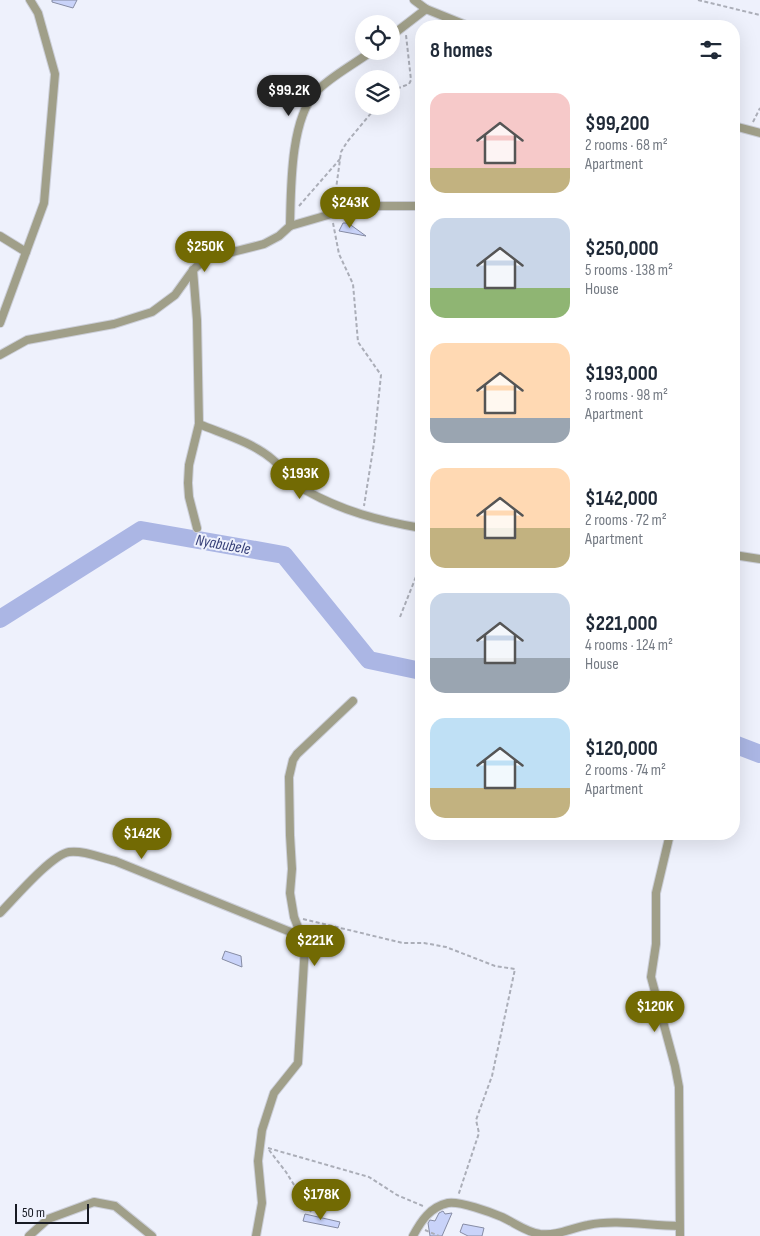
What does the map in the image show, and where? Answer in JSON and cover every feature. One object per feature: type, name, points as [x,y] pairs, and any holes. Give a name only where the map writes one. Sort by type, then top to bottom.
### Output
[{"type":"street","points":[[0,323],[44,203],[55,89],[52,58],[38,13],[30,0]]},
{"type":"street","points":[[414,0],[426,9],[453,20]]},
{"type":"street","points":[[400,29],[426,9]]},
{"type":"street","points":[[290,226],[291,184],[300,119],[304,107],[316,91],[359,60]]},
{"type":"street","points":[[740,128],[760,132]]},
{"type":"street","points":[[0,355],[27,340],[114,324],[152,312],[175,295],[193,270],[206,259],[264,244],[290,226],[360,206],[415,206]]},
{"type":"street","points":[[0,236],[26,252]]},
{"type":"street","points":[[193,270],[197,320],[200,424],[190,465],[188,483],[189,497],[197,528]]},
{"type":"street","points":[[200,424],[255,448],[271,458],[295,483],[305,490],[362,515],[383,522],[415,527]]},
{"type":"street","points":[[740,556],[760,559]]},
{"type":"street","points":[[256,1236],[262,1203],[258,1161],[261,1139],[272,1097],[298,1063],[305,945],[294,917],[290,893],[292,869],[290,770],[297,754],[353,701]]},
{"type":"street","points":[[669,840],[656,893],[656,944],[651,977],[675,1066],[678,1087],[680,1236]]},
{"type":"street","points":[[0,913],[52,860],[69,852],[89,854],[115,862],[303,937]]},
{"type":"street","points":[[30,1236],[48,1219],[94,1202],[115,1206],[152,1236]]},
{"type":"street","points":[[413,1236],[418,1226],[432,1210],[450,1202],[502,1217],[527,1231],[541,1235],[559,1235],[588,1225],[612,1223],[679,1226]]},
{"type":"path","points":[[698,0],[760,15]]},
{"type":"path","points":[[400,88],[409,84],[411,80],[404,26]]},
{"type":"path","points":[[747,130],[760,108]]},
{"type":"path","points":[[362,515],[374,443],[381,375],[358,342],[353,284],[339,254],[331,215],[337,192],[340,159],[347,142],[370,115]]},
{"type":"path","points":[[290,217],[340,159]]},
{"type":"path","points":[[400,617],[415,579]]},
{"type":"path","points":[[294,917],[403,943],[424,943],[446,947],[495,966],[515,969],[492,1076],[476,1120],[479,1133],[456,1204]]},
{"type":"path","points":[[261,1139],[286,1172],[311,1212]]},
{"type":"path","points":[[268,1148],[369,1177],[397,1195],[432,1210]]},
{"type":"path","points":[[418,1226],[439,1236]]},
{"type":"building","points":[[52,0],[77,0],[73,8],[52,2]]},
{"type":"building","points":[[343,223],[348,223],[366,236],[339,231]]},
{"type":"building","points":[[225,951],[241,956],[242,967],[222,959]]},
{"type":"building","points":[[443,1211],[445,1214],[452,1213],[442,1236],[430,1236],[428,1223],[430,1220],[435,1221],[439,1213]]},
{"type":"building","points":[[305,1214],[340,1222],[338,1228],[303,1221]]},
{"type":"building","points":[[463,1224],[484,1228],[482,1236],[468,1236],[460,1232]]},
{"type":"waterway","name":"Nyabubele","points":[[0,619],[141,530],[284,555],[369,660],[415,670]]},
{"type":"waterway","name":"Nyabubele","points":[[740,746],[760,754]]}]
